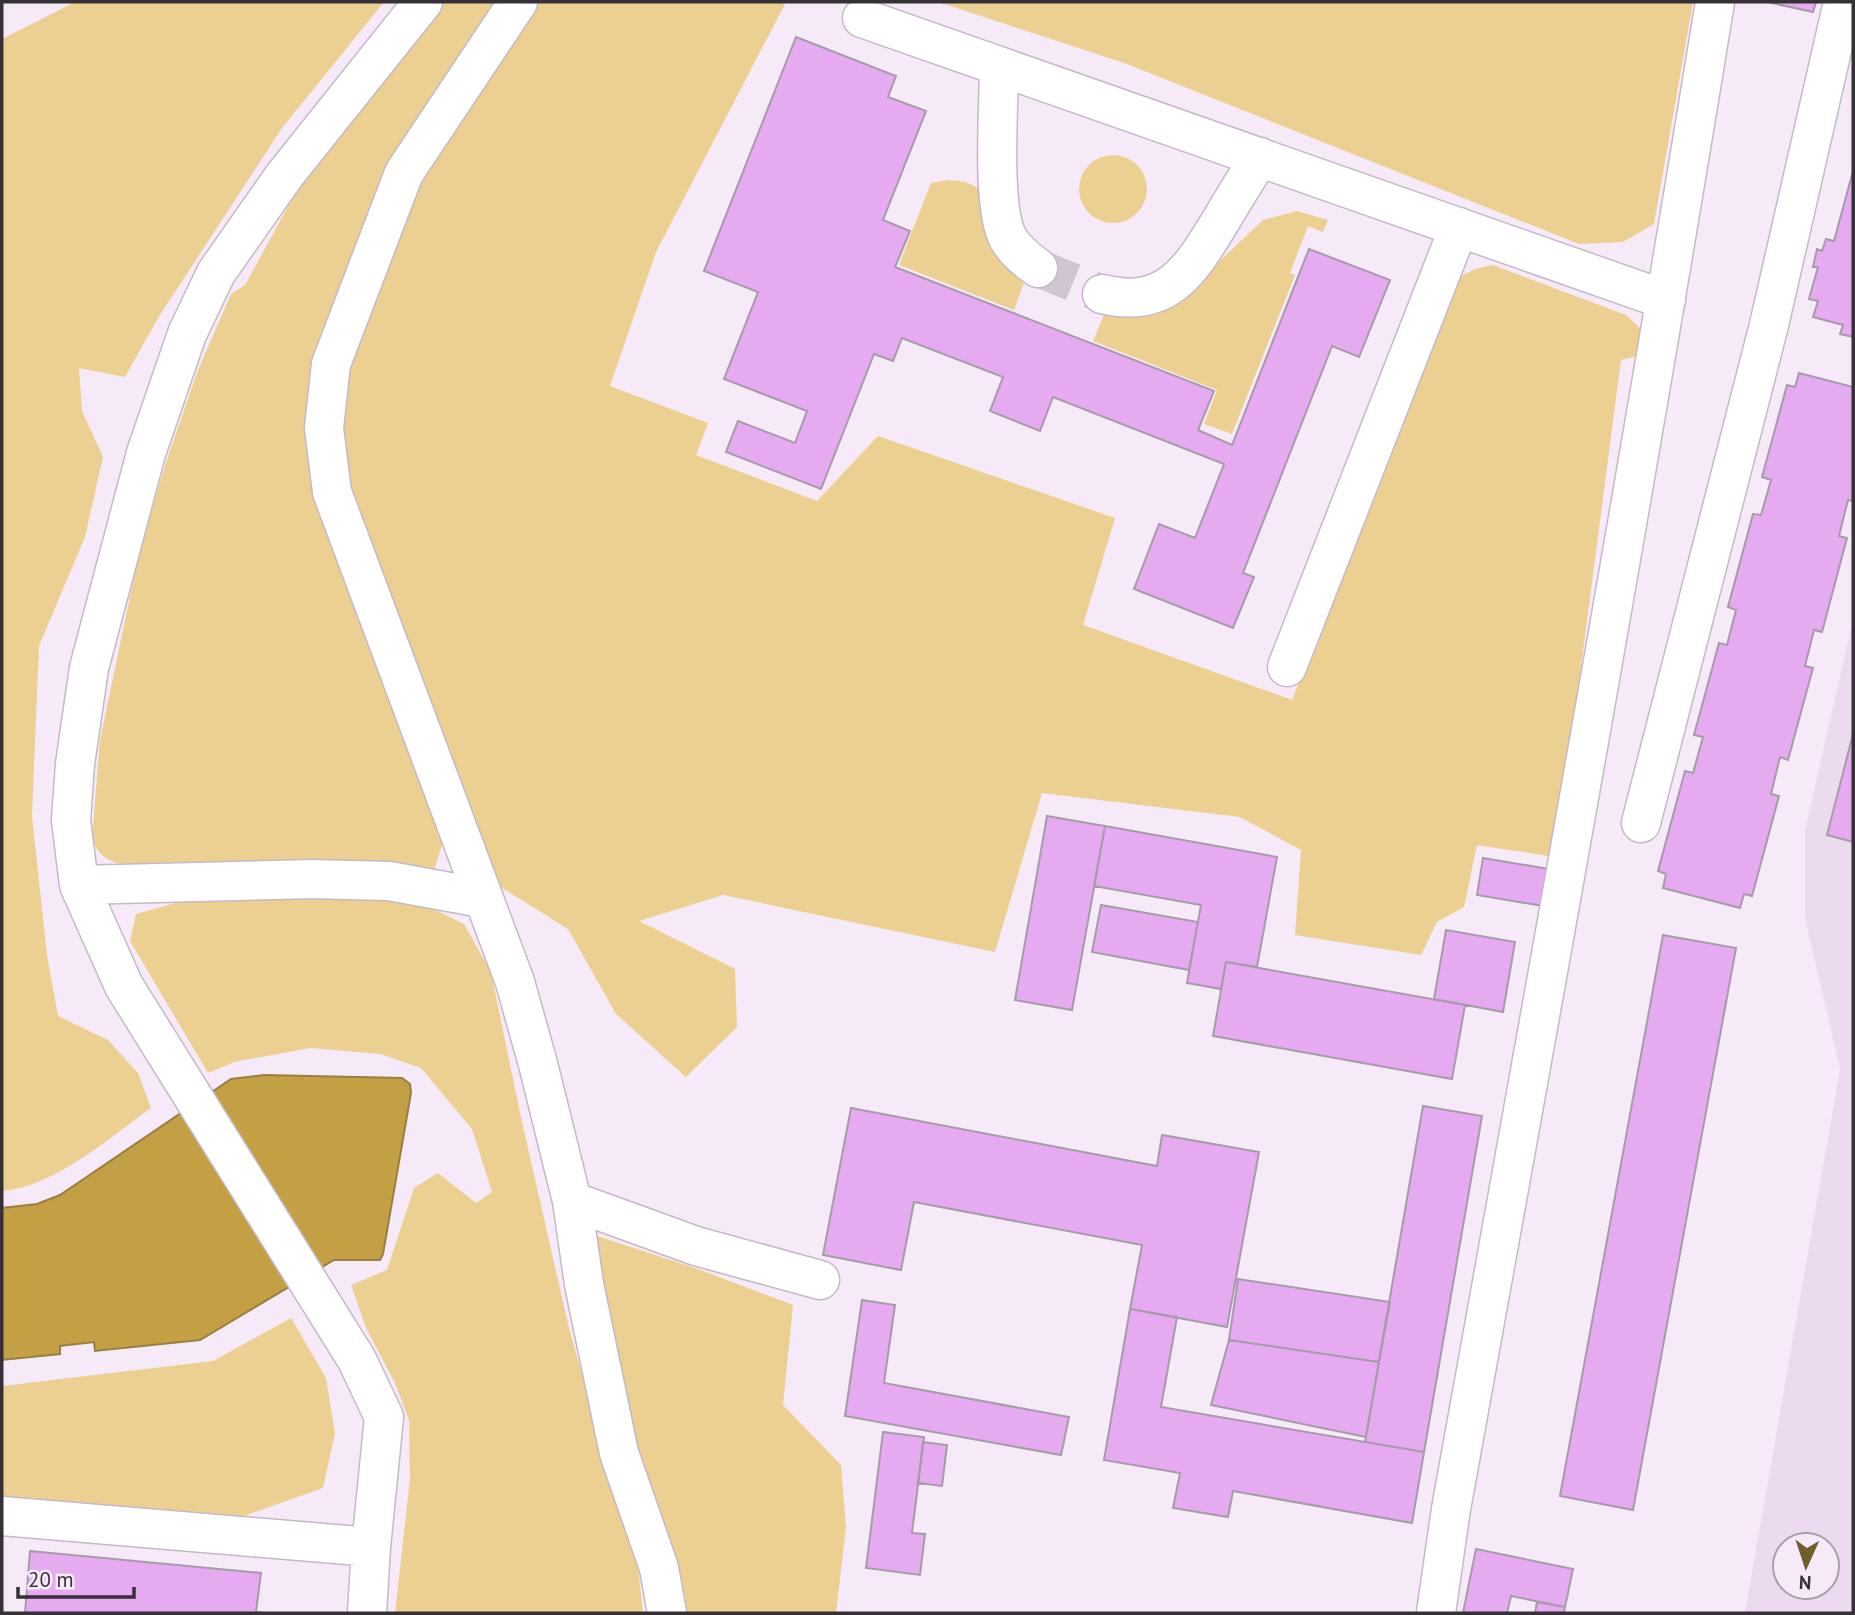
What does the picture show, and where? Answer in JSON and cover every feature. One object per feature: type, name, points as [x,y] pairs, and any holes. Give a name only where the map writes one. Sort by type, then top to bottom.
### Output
[{"type":"street","points":[[367,1613],[384,1417],[357,1360],[124,986],[79,885],[71,820],[75,764],[89,668],[146,453],[187,334],[216,273],[284,176],[423,2]]},
{"type":"street","points":[[519,2],[404,173],[331,364],[324,428],[332,492],[515,982],[572,1201],[584,1284],[619,1453],[659,1567],[667,1613]]},
{"type":"street","points":[[1436,1613],[1451,1509],[1566,880],[1715,2]]},
{"type":"street","points":[[1641,823],[1769,325],[1843,2]]},
{"type":"street","points":[[862,18],[1666,300]]},
{"type":"street","points":[[999,66],[998,192],[1001,221],[1008,239],[1021,255],[1038,268]]},
{"type":"street","points":[[1102,294],[1119,298],[1139,298],[1153,294],[1184,274],[1193,266],[1259,157]]},
{"type":"street","points":[[1287,667],[1460,228]]},
{"type":"street","points":[[79,885],[312,878],[388,881],[482,898]]},
{"type":"street","points":[[572,1201],[696,1246],[820,1280]]},
{"type":"street","points":[[2,1516],[371,1547]]},
{"type":"shaded area","points":[[75,2],[384,2],[282,128],[158,318],[125,377],[79,368],[82,411],[103,457],[85,537],[39,646],[32,816],[47,955],[58,1016],[108,1040],[138,1073],[151,1108],[61,1171],[22,1188],[2,1191],[2,39]]},
{"type":"shaded area","points":[[443,2],[498,2],[312,431],[444,839],[434,870],[407,873],[133,867],[113,861],[103,856],[92,838],[100,740],[138,558],[165,465],[198,370],[231,294],[245,285],[299,186]]},
{"type":"shaded area","points":[[540,2],[786,2],[656,252],[610,386],[708,423],[696,455],[817,501],[878,436],[1115,518],[1083,625],[1292,700],[1457,278],[1475,269],[1493,265],[1626,315],[1644,332],[1642,355],[1621,360],[1579,682],[1586,689],[1555,857],[1477,845],[1464,907],[1437,922],[1421,955],[1295,935],[1301,850],[1240,817],[1042,793],[995,952],[723,895],[639,921],[735,969],[737,1027],[686,1077],[616,1014],[568,929],[501,887],[348,487],[338,430],[344,372],[415,185],[527,17]]},
{"type":"shaded area","points":[[938,2],[1693,2],[1654,224],[1623,242],[1579,244],[1127,64]]},
{"type":"shaded area","points":[[1106,155],[1120,155],[1132,160],[1142,170],[1147,189],[1142,208],[1132,218],[1120,223],[1106,223],[1094,218],[1084,208],[1079,196],[1079,182],[1084,170],[1094,160]]},
{"type":"shaded area","points":[[949,180],[966,182],[980,189],[1025,280],[1014,310],[899,265],[931,183]]},
{"type":"shaded area","points":[[1297,211],[1328,220],[1323,232],[1308,226],[1290,273],[1295,275],[1232,434],[1204,424],[1217,390],[1093,341],[1104,315],[1138,317],[1171,307],[1263,220]]},
{"type":"shaded area","points":[[1853,620],[1853,1613],[1745,1613],[1840,1069],[1805,918],[1805,830]]},
{"type":"shaded area","points":[[319,896],[417,901],[464,924],[491,972],[568,1324],[614,1489],[636,1546],[643,1613],[395,1613],[410,1479],[409,1420],[395,1383],[366,1328],[351,1285],[387,1270],[414,1188],[438,1173],[476,1203],[492,1192],[472,1129],[421,1068],[380,1054],[311,1048],[234,1062],[208,1073],[130,941],[136,914],[186,900]]},
{"type":"shaded area","points":[[264,1075],[402,1078],[410,1084],[411,1093],[380,1260],[334,1260],[200,1340],[95,1351],[94,1342],[60,1346],[60,1354],[2,1360],[2,1208],[37,1204],[60,1195],[231,1079]]},
{"type":"shaded area","points":[[597,1236],[695,1268],[793,1305],[783,1405],[841,1465],[846,1527],[836,1613],[685,1613],[686,1599],[674,1555],[627,1438],[599,1276]]},
{"type":"shaded area","points":[[291,1318],[326,1378],[335,1433],[323,1488],[244,1516],[163,1518],[2,1498],[2,1386],[213,1361]]},
{"type":"building","points":[[1767,2],[1816,2],[1813,12]]},
{"type":"building","points":[[796,37],[896,76],[888,97],[926,111],[883,220],[910,231],[895,267],[1214,391],[1198,430],[1232,445],[1309,249],[1390,280],[1359,357],[1332,346],[1243,573],[1254,577],[1233,628],[1134,589],[1159,524],[1195,538],[1224,464],[1053,397],[1040,431],[990,411],[1003,377],[902,338],[893,361],[874,354],[821,489],[726,452],[738,421],[795,443],[807,411],[724,379],[758,292],[704,271]]},
{"type":"building","points":[[1853,171],[1853,337],[1840,334],[1843,325],[1813,317],[1818,301],[1809,299],[1818,267],[1813,267],[1817,249],[1822,251],[1826,239],[1834,241]]},
{"type":"building","points":[[1799,373],[1853,387],[1853,501],[1848,500],[1839,536],[1847,538],[1822,632],[1814,630],[1805,666],[1813,668],[1788,760],[1780,757],[1771,794],[1779,796],[1752,896],[1744,894],[1740,908],[1663,888],[1666,874],[1658,871],[1685,771],[1693,773],[1703,737],[1694,735],[1719,643],[1727,645],[1736,610],[1728,607],[1753,514],[1761,515],[1771,480],[1762,477],[1787,385],[1795,387]]},
{"type":"building","points":[[1853,734],[1853,842],[1827,835]]},
{"type":"building","points":[[1047,816],[1105,826],[1072,1010],[1015,1000]]},
{"type":"building","points":[[1105,826],[1277,857],[1257,967],[1226,962],[1221,989],[1187,983],[1201,905],[1094,886]]},
{"type":"building","points":[[1483,858],[1549,869],[1543,906],[1477,895]]},
{"type":"building","points":[[1101,905],[1198,922],[1189,970],[1092,952]]},
{"type":"building","points":[[1446,930],[1515,942],[1503,1012],[1434,999]]},
{"type":"building","points":[[1663,935],[1736,948],[1633,1510],[1560,1496]]},
{"type":"building","points":[[1226,962],[1465,1005],[1452,1079],[1213,1036]]},
{"type":"building","points":[[1423,1106],[1482,1116],[1424,1452],[1365,1442]]},
{"type":"building","points":[[851,1108],[1157,1166],[1162,1135],[1259,1152],[1227,1327],[1130,1309],[1142,1245],[914,1202],[901,1270],[823,1255]]},
{"type":"building","points":[[1238,1279],[1390,1302],[1379,1362],[1229,1340]]},
{"type":"building","points":[[862,1300],[895,1305],[884,1383],[1069,1417],[1061,1455],[845,1416]]},
{"type":"building","points":[[1130,1309],[1177,1317],[1161,1407],[1424,1452],[1412,1523],[1233,1491],[1228,1517],[1173,1508],[1180,1473],[1104,1460]]},
{"type":"building","points":[[1229,1340],[1379,1362],[1366,1437],[1211,1405]]},
{"type":"building","points":[[883,1432],[924,1437],[912,1533],[925,1534],[920,1575],[866,1568]]},
{"type":"building","points":[[923,1442],[947,1445],[942,1486],[918,1483]]},
{"type":"building","points":[[1476,1549],[1573,1569],[1565,1607],[1511,1596],[1507,1613],[1463,1613]]},
{"type":"building","points":[[30,1551],[261,1573],[256,1612],[268,1613],[25,1613]]},
{"type":"building","points":[[1537,1602],[1565,1607],[1564,1613],[1535,1613]]},
{"type":"tunnel","points":[[1038,268],[1102,294]]}]
